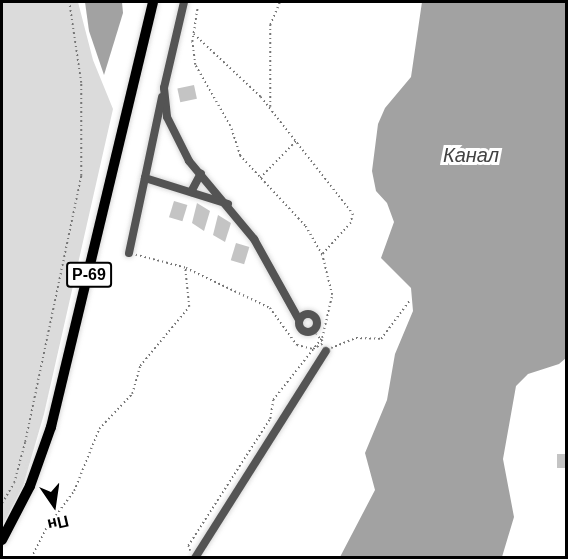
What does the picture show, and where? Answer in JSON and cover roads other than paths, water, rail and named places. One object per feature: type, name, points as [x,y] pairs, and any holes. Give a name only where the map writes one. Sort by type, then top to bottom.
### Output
[{"type":"main road","name":"Р-69","points":[[2,540],[30,486],[51,427],[153,2]]},
{"type":"lane","points":[[129,253],[184,2]]},
{"type":"lane","points":[[164,88],[167,117],[177,141],[254,239],[303,331],[313,330],[317,322],[312,315],[299,320]]},
{"type":"lane","points":[[191,192],[201,172]]},
{"type":"lane","points":[[145,178],[228,204]]},
{"type":"lane","points":[[194,558],[325,347]]},
{"type":"water","points":[[85,2],[122,2],[123,13],[104,75],[89,31]]},
{"type":"water","name":"Канал","points":[[422,2],[566,2],[566,358],[559,364],[528,374],[516,386],[503,459],[514,517],[502,557],[340,557],[375,490],[365,453],[387,400],[395,354],[413,311],[411,288],[381,258],[394,222],[387,203],[376,191],[372,171],[378,124],[385,108],[411,77]]}]
